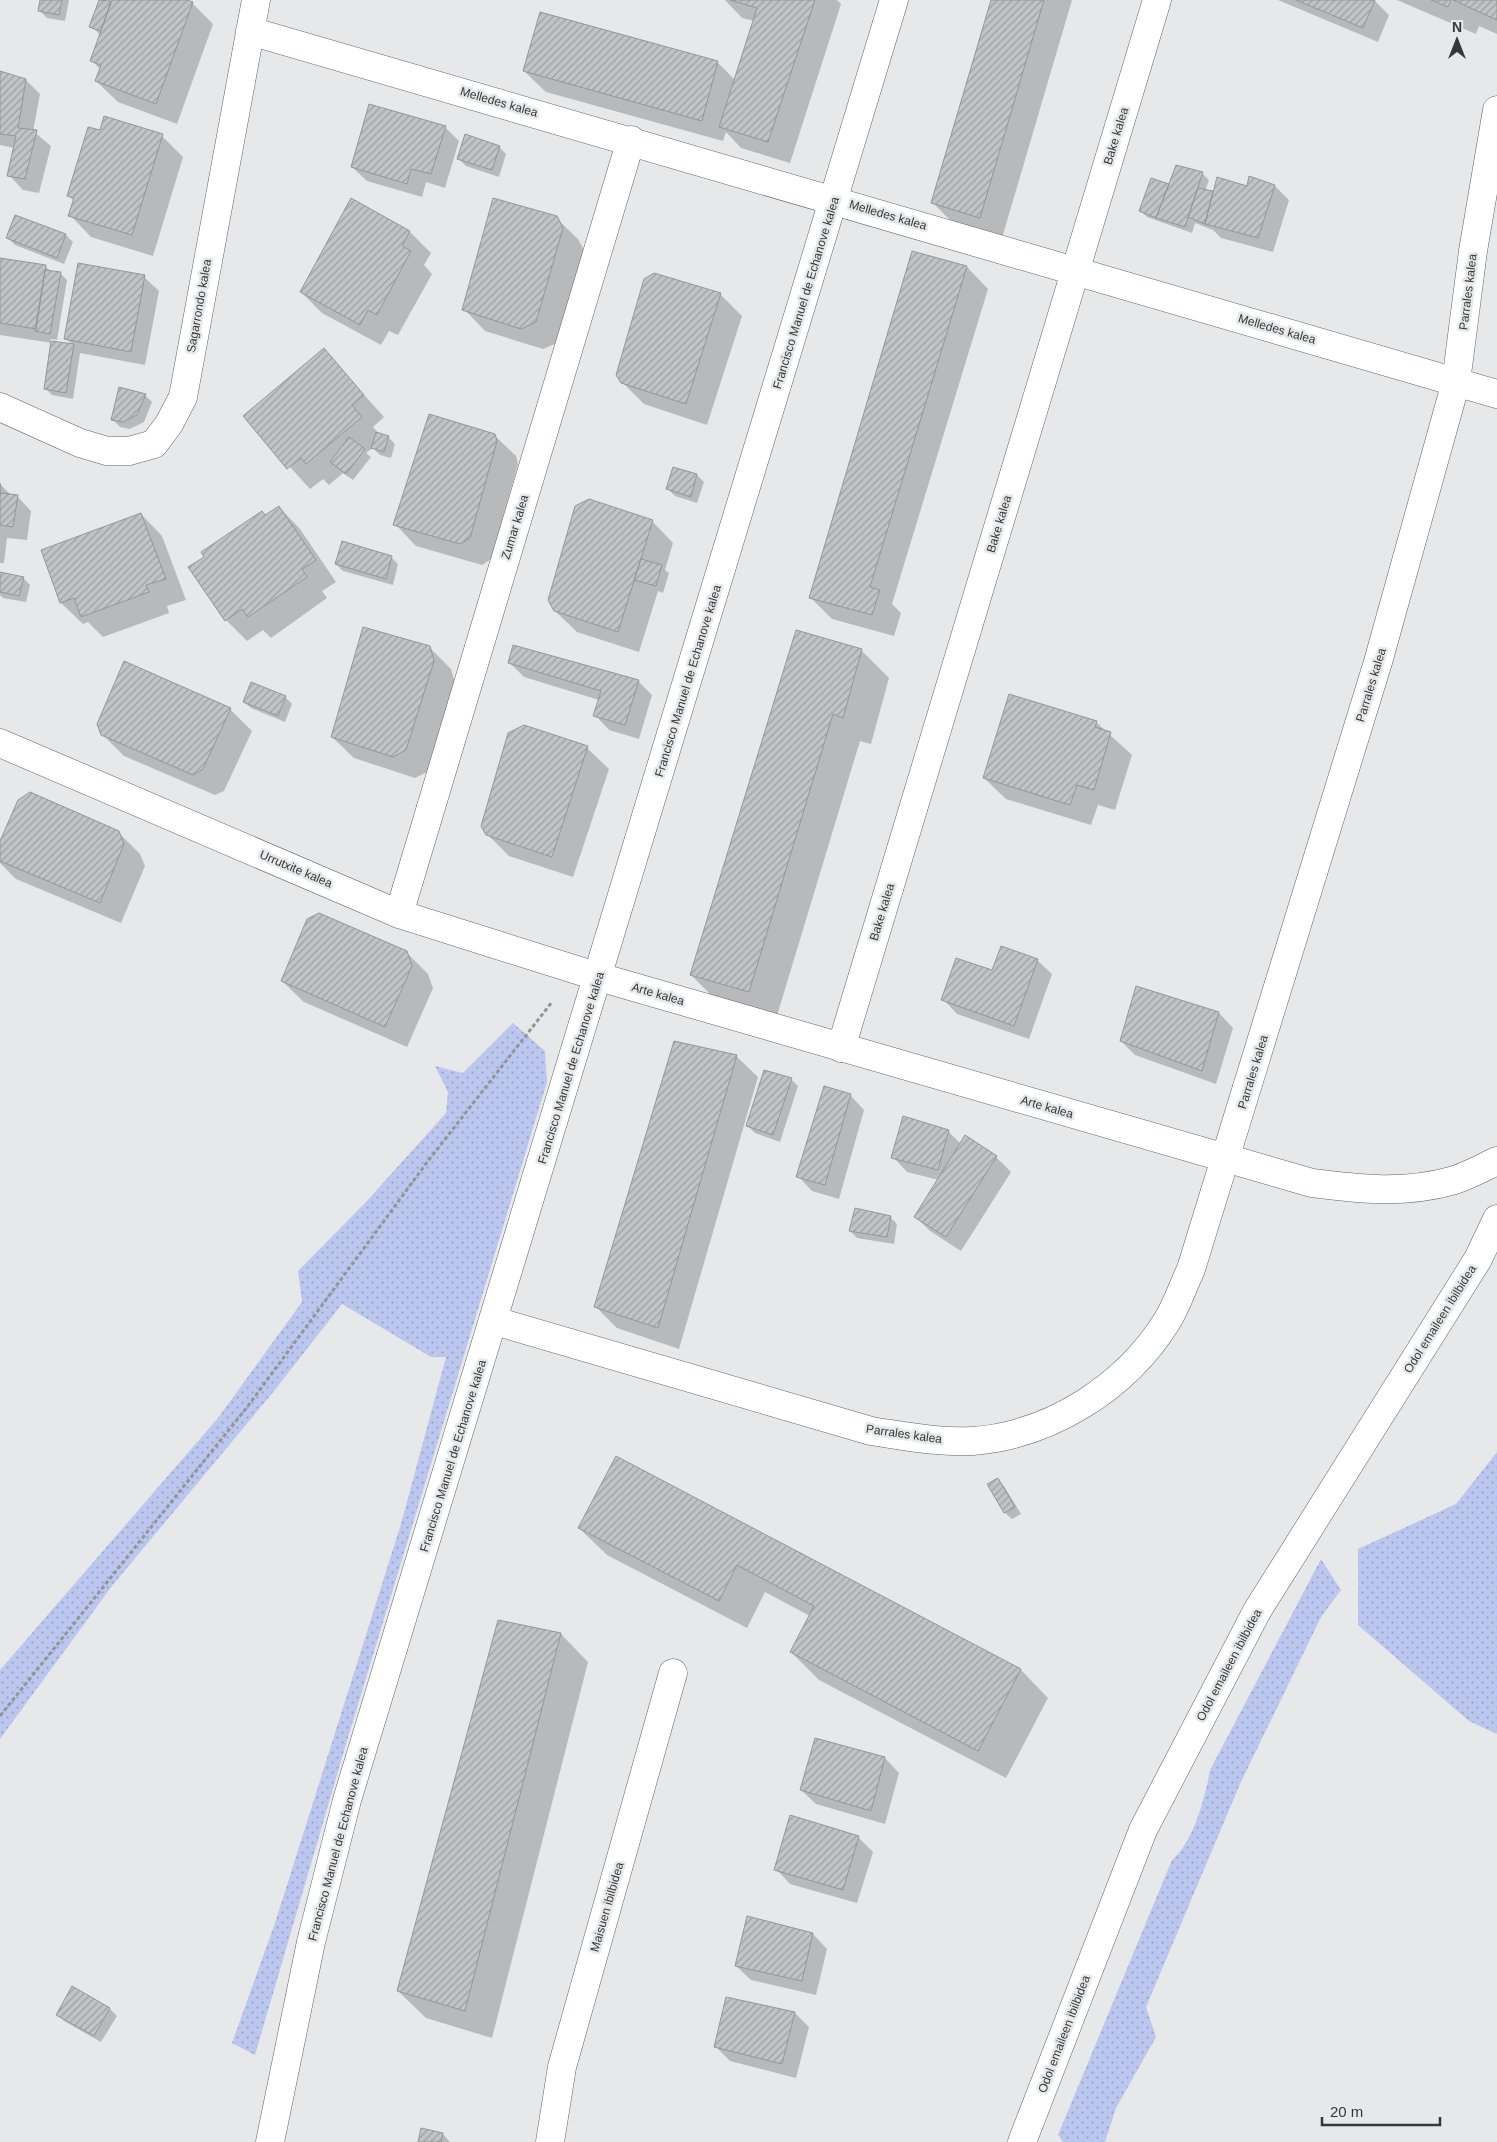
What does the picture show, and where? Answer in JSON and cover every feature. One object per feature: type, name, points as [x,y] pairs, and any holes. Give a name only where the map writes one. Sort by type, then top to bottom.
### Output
[{"type":"street","name":"Sagarrondo kalea","points":[[0,407],[80,443],[106,451],[129,451],[154,444],[170,424],[182,398],[256,0]]},
{"type":"street","name":"Francisco Manuel de Echanove kalea","points":[[270,2142],[311,1942],[348,1800],[494,1321],[588,974],[834,199],[894,0]]},
{"type":"street","name":"Bake kalea","points":[[842,1048],[1157,0]]},
{"type":"street","name":"Melledes kalea","points":[[250,31],[834,199],[1497,394]]},
{"type":"street","name":"Parrales kalea","points":[[494,1321],[872,1431],[933,1440],[974,1440],[1024,1433],[1087,1402],[1137,1361],[1168,1320],[1191,1269],[1378,662],[1456,382],[1473,251],[1497,110]]},
{"type":"street","name":"Zumar kalea","points":[[399,914],[630,140]]},
{"type":"street","name":"Urrutxite kalea","points":[[0,743],[399,914],[588,974]]},
{"type":"street","name":"Arte kalea","points":[[588,974],[1312,1183],[1357,1189],[1402,1189],[1451,1181],[1497,1161]]},
{"type":"street","name":"Odol emaileen ibilbidea","points":[[1022,2142],[1147,1821],[1257,1611],[1478,1259],[1497,1219]]},
{"type":"street","name":"Maisuen ibilbidea","points":[[550,2142],[562,2067],[673,1673]]},
{"type":"path","points":[[0,1716],[248,1406],[428,1161],[588,974]]},
{"type":"shaded area","points":[[513,1023],[545,1051],[547,1082],[346,1744],[255,2055],[232,2043],[275,1923],[401,1524],[446,1357],[431,1357],[342,1304],[274,1391],[112,1586],[0,1739],[0,1670],[218,1418],[302,1302],[298,1271],[366,1202],[446,1113],[448,1092],[435,1066],[463,1073]]},
{"type":"shaded area","points":[[1497,1452],[1497,1734],[1469,1721],[1358,1625],[1358,1549],[1456,1504]]},
{"type":"shaded area","points":[[1321,1559],[1341,1590],[1321,1617],[1240,1784],[1146,2007],[1156,2037],[1116,2108],[1105,2142],[1063,2142],[1058,2135],[1172,1860],[1187,1842],[1192,1831],[1202,1806],[1210,1770]]},
{"type":"building","points":[[40,0],[62,0],[59,15],[38,11]]},
{"type":"building","points":[[99,0],[111,1],[101,31],[89,27]]},
{"type":"building","points":[[112,0],[187,0],[193,2],[156,104],[95,81],[101,65],[90,61]]},
{"type":"building","points":[[730,0],[815,0],[768,142],[719,127],[757,8]]},
{"type":"building","points":[[991,0],[1044,0],[980,218],[931,203]]},
{"type":"building","points":[[1296,0],[1375,0],[1363,28]]},
{"type":"building","points":[[1431,0],[1451,0],[1448,7]]},
{"type":"building","points":[[1453,0],[1497,0],[1497,20]]},
{"type":"building","points":[[540,12],[718,61],[702,121],[523,71]]},
{"type":"building","points":[[0,71],[26,79],[18,128],[37,130],[25,179],[7,176],[16,136],[0,134]]},
{"type":"building","points":[[369,104],[446,126],[431,174],[411,169],[407,184],[351,167]]},
{"type":"building","points":[[104,116],[163,134],[132,235],[68,216],[74,198],[67,196],[88,127],[100,130]]},
{"type":"building","points":[[465,134],[500,146],[492,170],[457,159]]},
{"type":"building","points":[[1176,165],[1203,172],[1185,227],[1156,218]]},
{"type":"building","points":[[1249,176],[1275,185],[1258,238],[1205,224],[1217,177],[1247,186]]},
{"type":"building","points":[[1151,178],[1169,184],[1156,218],[1139,211]]},
{"type":"building","points":[[1198,188],[1213,191],[1205,224],[1188,217]]},
{"type":"building","points":[[351,198],[410,231],[402,246],[411,251],[377,315],[368,310],[360,325],[300,292]]},
{"type":"building","points":[[493,198],[557,216],[563,228],[536,322],[521,329],[462,310]]},
{"type":"building","points":[[15,215],[66,234],[57,258],[6,238]]},
{"type":"building","points":[[912,251],[967,266],[870,587],[880,590],[872,615],[809,598]]},
{"type":"building","points":[[0,258],[46,265],[36,329],[0,323]]},
{"type":"building","points":[[78,263],[145,275],[131,352],[64,339]]},
{"type":"building","points":[[45,270],[61,272],[50,334],[35,331]]},
{"type":"building","points":[[654,273],[721,293],[686,404],[621,383],[616,375],[644,279]]},
{"type":"building","points":[[51,341],[74,344],[66,393],[44,389]]},
{"type":"building","points":[[324,348],[364,395],[352,405],[362,417],[306,464],[301,458],[287,469],[243,416]]},
{"type":"building","points":[[119,387],[146,394],[137,415],[123,422],[111,420]]},
{"type":"building","points":[[429,414],[495,434],[497,441],[470,538],[460,544],[393,525]]},
{"type":"building","points":[[376,432],[389,436],[384,452],[371,448]]},
{"type":"building","points":[[349,437],[365,449],[346,474],[330,462]]},
{"type":"building","points":[[673,467],[697,474],[691,497],[666,489]]},
{"type":"building","points":[[0,493],[18,495],[13,527],[0,525]]},
{"type":"building","points":[[589,499],[653,520],[618,632],[554,611],[548,600],[575,506]]},
{"type":"building","points":[[279,506],[316,560],[302,569],[307,577],[248,617],[242,609],[225,621],[188,567],[204,557],[201,552],[262,511],[265,515]]},
{"type":"building","points":[[141,513],[166,579],[146,585],[149,592],[81,617],[74,598],[60,603],[41,550]]},
{"type":"building","points":[[342,541],[392,556],[386,579],[335,564]]},
{"type":"building","points":[[641,559],[662,565],[656,586],[634,580]]},
{"type":"building","points":[[0,572],[24,577],[19,596],[0,592]]},
{"type":"building","points":[[363,627],[430,646],[434,661],[406,750],[393,757],[331,737]]},
{"type":"building","points":[[796,630],[862,649],[843,718],[833,714],[749,992],[690,975]]},
{"type":"building","points":[[513,645],[639,680],[625,725],[593,716],[601,691],[508,663]]},
{"type":"building","points":[[124,661],[231,708],[203,769],[193,775],[101,735],[97,724]]},
{"type":"building","points":[[251,682],[286,696],[278,716],[243,702]]},
{"type":"building","points":[[1009,694],[1097,721],[1095,727],[1111,732],[1094,790],[1077,785],[1070,805],[983,778]]},
{"type":"building","points":[[524,725],[588,746],[552,857],[486,835],[481,826],[508,733]]},
{"type":"building","points":[[30,792],[119,831],[124,844],[100,903],[0,861],[0,841],[18,800]]},
{"type":"building","points":[[319,913],[407,951],[412,966],[385,1027],[281,981],[307,919]]},
{"type":"building","points":[[1001,946],[1038,959],[1014,1026],[941,1000],[956,958],[992,970]]},
{"type":"building","points":[[1136,986],[1219,1012],[1202,1071],[1120,1041]]},
{"type":"building","points":[[674,1041],[737,1055],[658,1328],[594,1307]]},
{"type":"building","points":[[764,1070],[792,1078],[773,1135],[746,1126]]},
{"type":"building","points":[[824,1086],[851,1094],[825,1185],[796,1177]]},
{"type":"building","points":[[903,1116],[949,1130],[938,1170],[891,1158]]},
{"type":"building","points":[[965,1135],[997,1156],[946,1237],[914,1217]]},
{"type":"building","points":[[855,1208],[891,1216],[887,1237],[849,1231]]},
{"type":"building","points":[[616,1456],[1021,1669],[978,1751],[790,1652],[814,1606],[737,1565],[719,1601],[578,1528]]},
{"type":"building","points":[[998,1478],[1015,1507],[1004,1513],[987,1484]]},
{"type":"building","points":[[498,1620],[561,1633],[465,2011],[397,1991]]},
{"type":"building","points":[[815,1738],[885,1757],[871,1811],[800,1790]]},
{"type":"building","points":[[790,1815],[859,1836],[843,1890],[774,1870]]},
{"type":"building","points":[[747,1916],[813,1933],[802,1981],[735,1966]]},
{"type":"building","points":[[72,1986],[110,2008],[94,2036],[56,2015]]},
{"type":"building","points":[[726,1997],[795,2012],[782,2064],[714,2047]]},
{"type":"building","points":[[421,2128],[443,2133],[441,2142],[418,2142]]}]
